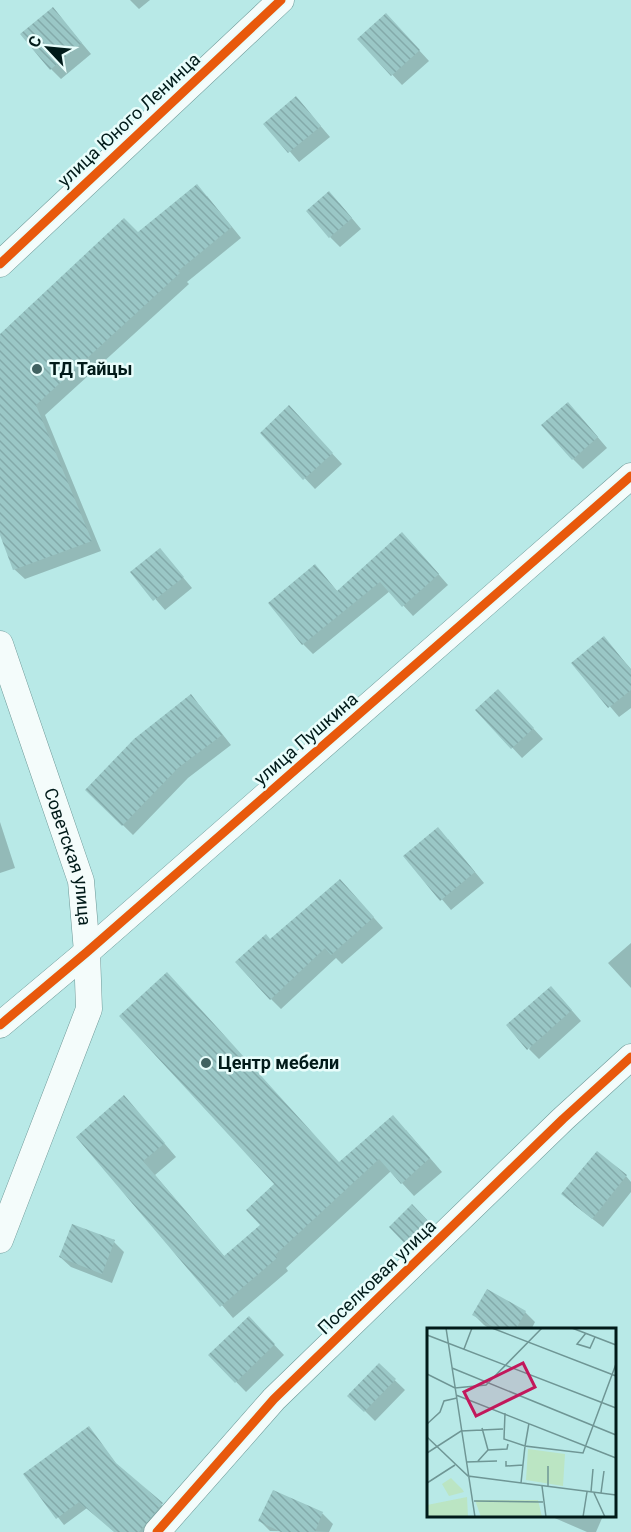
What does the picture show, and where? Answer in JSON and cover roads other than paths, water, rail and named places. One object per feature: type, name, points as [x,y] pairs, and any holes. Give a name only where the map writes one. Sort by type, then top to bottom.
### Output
[{"type":"street","name":"улица Юного Ленинца","points":[[0,264],[281,0]]},
{"type":"street","name":"улица Пушкина","points":[[0,1025],[87,952],[631,476]]},
{"type":"street","name":"Советская улица","points":[[0,644],[81,881],[89,1009],[0,1240]]},
{"type":"street","name":"Поселковая улица","points":[[157,1532],[274,1400],[563,1119],[631,1057]]},
{"type":"place","name":"ТД Тайцы","points":[[37,369]]},
{"type":"place","name":"Центр мебели","points":[[206,1063]]}]
